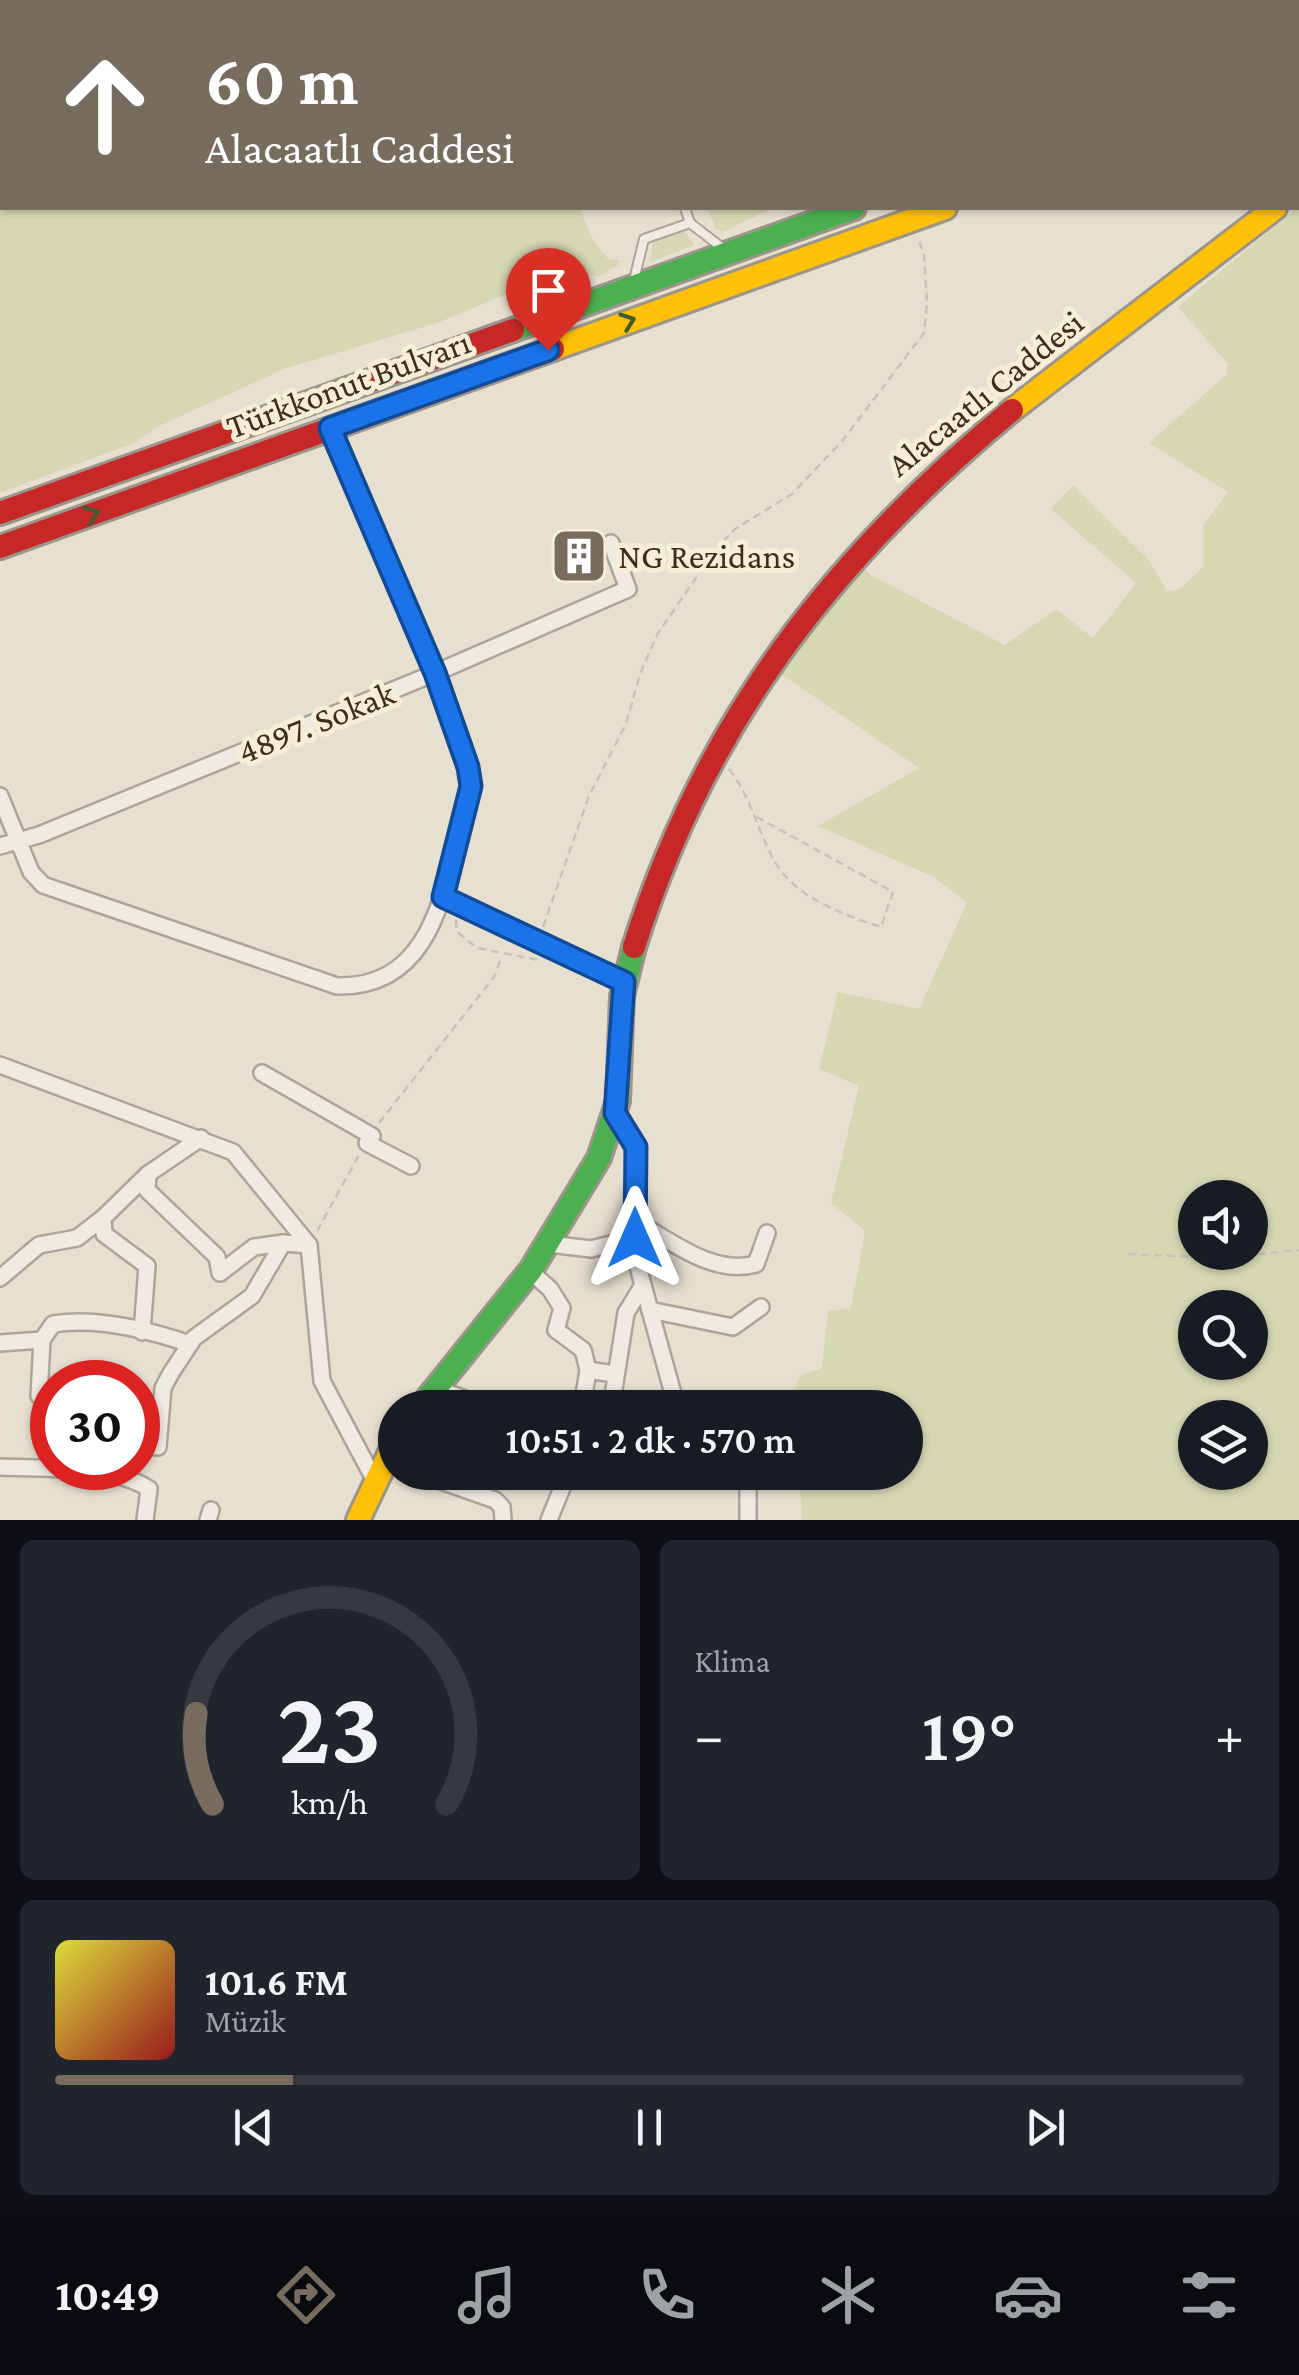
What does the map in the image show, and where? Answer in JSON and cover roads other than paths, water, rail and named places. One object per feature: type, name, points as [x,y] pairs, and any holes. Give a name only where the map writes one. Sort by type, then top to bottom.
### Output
[{"type":"street","name":"Türkkonut Bulvarı","points":[[0,513],[848,210]]},
{"type":"street","name":"Türkkonut Bulvarı","points":[[0,547],[939,210]]},
{"type":"street","name":"Alacaatlı Caddesi","points":[[435,1388],[530,1271],[582,1197],[615,1113],[624,982],[670,848],[716,752],[822,589],[936,472],[1272,210]]},
{"type":"street","points":[[0,796],[32,872],[43,885],[324,984],[358,985],[382,976],[419,950],[450,900],[471,786],[435,673],[330,428]]},
{"type":"street","name":"4897. Sokak","points":[[0,846],[435,673],[628,588],[612,542]]},
{"type":"street","points":[[450,900],[624,982]]},
{"type":"street","points":[[0,1065],[233,1152],[308,1245],[322,1381],[378,1451]]},
{"type":"street","points":[[262,1074],[411,1166]]},
{"type":"street","points":[[615,1113],[636,1147],[635,1229],[643,1285],[672,1390]]},
{"type":"street","points":[[0,1278],[38,1246],[78,1238],[148,1174],[201,1138]]},
{"type":"street","points":[[148,1174],[147,1190],[217,1257],[220,1273],[254,1247],[308,1245]]},
{"type":"street","points":[[103,1218],[104,1234],[146,1266],[142,1332]]},
{"type":"street","points":[[549,1244],[591,1249],[635,1229],[710,1263],[742,1268],[756,1264],[766,1232]]},
{"type":"street","points":[[160,1423],[163,1388],[190,1344],[252,1296],[283,1244]]},
{"type":"street","points":[[530,1271],[562,1308],[556,1330],[582,1350],[588,1370],[585,1390]]},
{"type":"street","points":[[613,1390],[626,1313],[643,1285]]},
{"type":"street","points":[[650,1310],[733,1327],[762,1307]]},
{"type":"street","points":[[41,1360],[42,1340],[53,1324],[63,1322],[142,1332],[190,1344]]},
{"type":"street","points":[[0,1343],[42,1340]]},
{"type":"street","points":[[588,1370],[614,1374]]},
{"type":"street","points":[[435,1388],[440,1390]]},
{"type":"street","points":[[0,1467],[58,1468],[138,1482],[149,1490],[146,1520]]},
{"type":"street","points":[[358,1520],[378,1480]]},
{"type":"street","points":[[466,1490],[495,1500],[502,1506],[503,1520]]},
{"type":"street","points":[[549,1520],[561,1490]]},
{"type":"street","points":[[748,1490],[748,1520]]},
{"type":"lane","points":[[686,210],[690,222],[728,253]]},
{"type":"lane","points":[[632,288],[644,239],[690,222]]},
{"type":"place","name":"NG Rezidans","points":[[579,556]]}]
